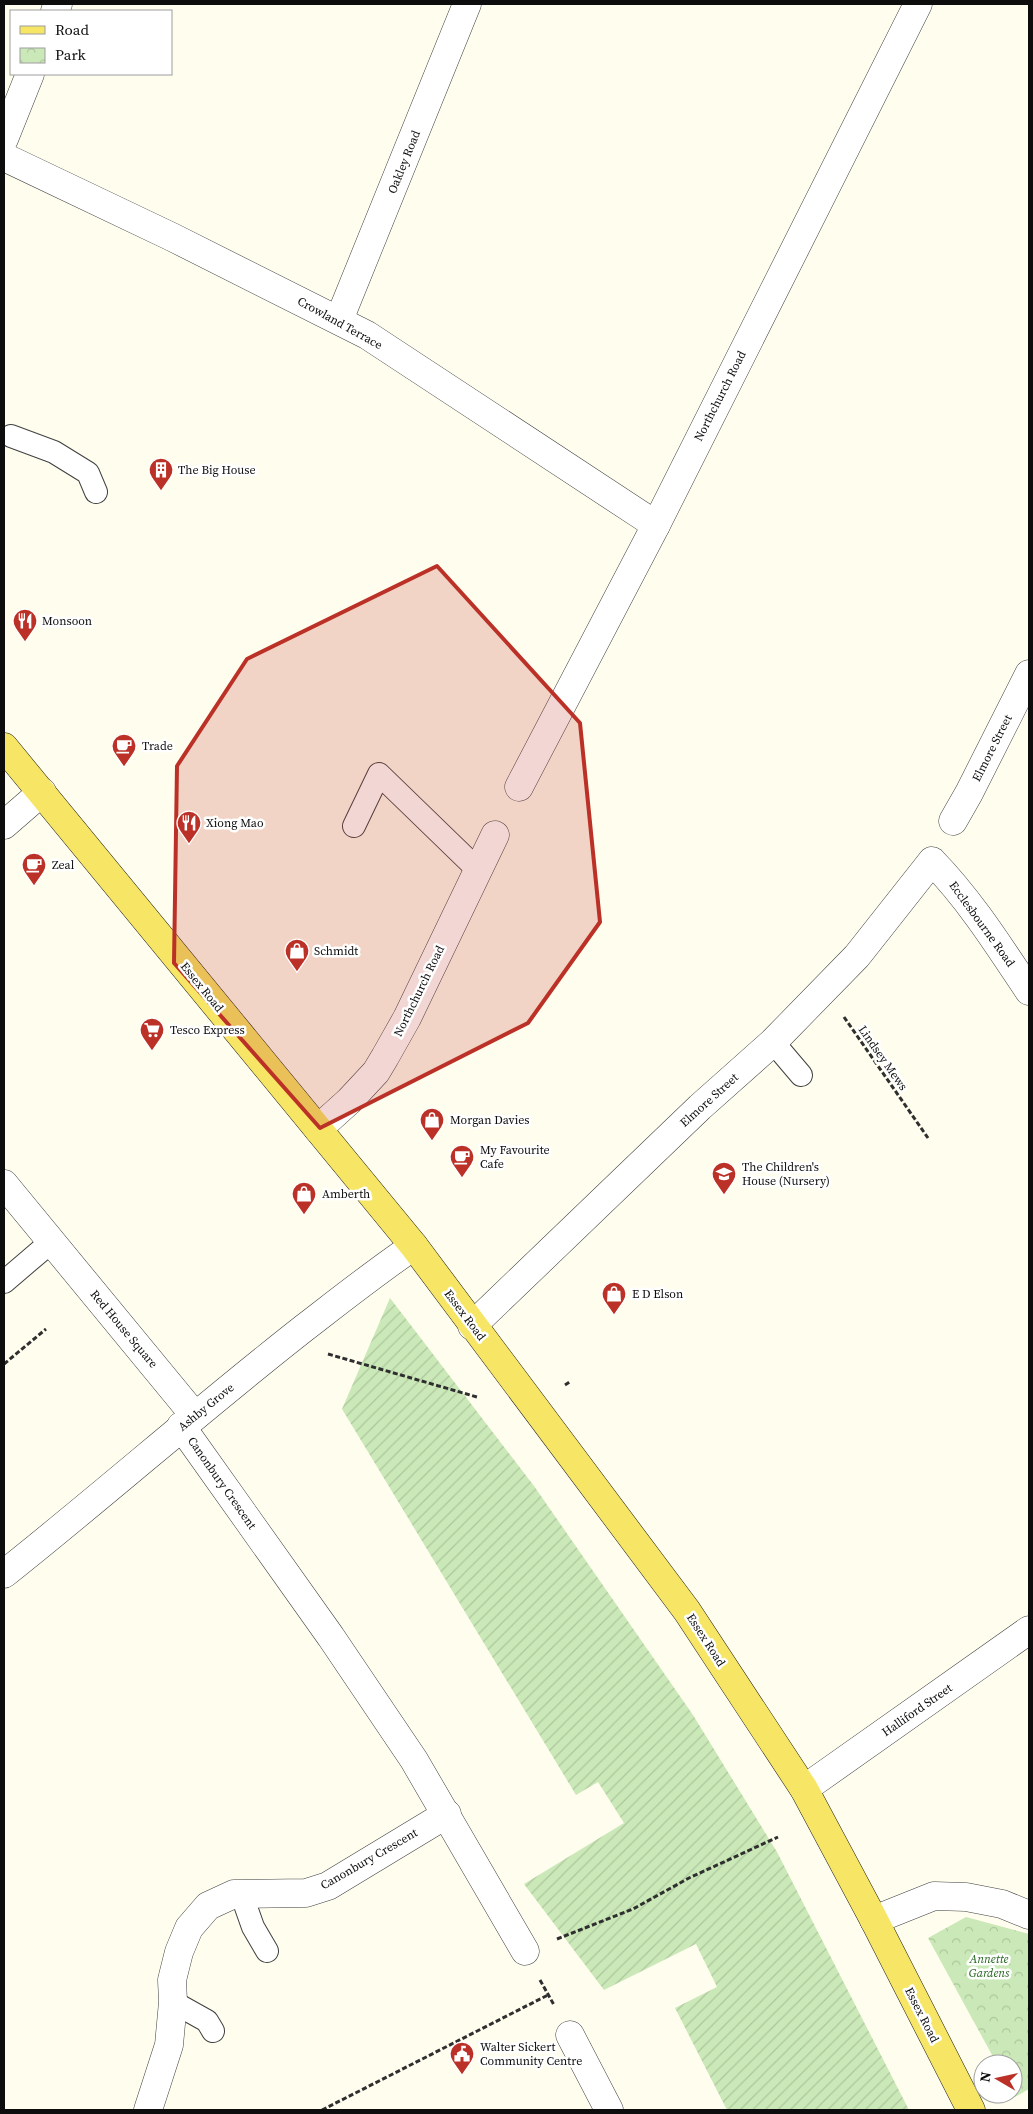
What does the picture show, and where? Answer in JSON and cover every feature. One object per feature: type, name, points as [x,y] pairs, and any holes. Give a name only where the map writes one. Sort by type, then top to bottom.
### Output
[{"type":"main road","name":"Essex Road","points":[[4,747],[414,1246],[687,1611],[804,1789],[874,1920],[971,2110]]},
{"type":"street","name":"Oakley Road","points":[[340,320],[467,4]]},
{"type":"street","name":"Northchurch Road","points":[[519,787],[656,525],[918,4]]},
{"type":"street","points":[[4,139],[30,75]]},
{"type":"street","name":"Crowland Terrace","points":[[4,157],[163,232],[340,320],[436,379],[656,525]]},
{"type":"street","name":"Elmore Street","points":[[953,821],[1029,674]]},
{"type":"street","points":[[4,826],[42,792]]},
{"type":"street","name":"Northchurch Road","points":[[318,1129],[349,1101],[380,1065],[407,1018],[495,835]]},
{"type":"street","name":"Elmore Street","points":[[472,1326],[700,1107],[773,1042],[857,956],[932,861]]},
{"type":"street","name":"Ecclesbourne Road","points":[[932,861],[963,896],[1029,990]]},
{"type":"street","name":"Red House Square","points":[[4,1184],[51,1242],[188,1421]]},
{"type":"street","name":"Ashby Grove","points":[[4,1574],[286,1342],[383,1267],[414,1246]]},
{"type":"street","name":"Canonbury Crescent","points":[[188,1421],[414,1760],[447,1814],[525,1952]]},
{"type":"street","name":"Halliford Street","points":[[804,1789],[1029,1630]]},
{"type":"street","name":"Canonbury Crescent","points":[[148,2110],[168,2045],[173,2002],[172,1980],[179,1952],[189,1928],[208,1906],[234,1894],[258,1892],[306,1893],[328,1886],[447,1814]]},
{"type":"street","points":[[874,1920],[934,1896],[966,1897],[1002,1904],[1029,1916]]},
{"type":"street","points":[[570,2035],[609,2110]]},
{"type":"lane","points":[[11,436],[54,452],[88,474],[96,492]]},
{"type":"lane","points":[[354,826],[379,774],[478,870]]},
{"type":"lane","points":[[773,1042],[801,1075]]},
{"type":"lane","points":[[4,1282],[51,1242]]},
{"type":"lane","points":[[241,1893],[253,1927],[267,1951]]},
{"type":"lane","points":[[173,2002],[207,2021],[213,2031]]},
{"type":"path","name":"Lindsey Mews","points":[[824,989],[928,1138]]},
{"type":"path","points":[[4,1364],[46,1329]]},
{"type":"path","points":[[286,1342],[476,1397]]},
{"type":"path","points":[[564,1385],[571,1381]]},
{"type":"path","points":[[570,2035],[525,1952],[633,1909],[689,1878],[778,1837]]},
{"type":"path","points":[[322,2110],[548,1994]]},
{"type":"highlighted area","points":[[437,566],[580,723],[600,922],[528,1023],[320,1128],[174,963],[177,766],[247,659]]},
{"type":"green space","points":[[390,1298],[534,1486],[693,1715],[777,1852],[909,2110],[727,2110],[675,2008],[717,1987],[696,1944],[604,1990],[524,1884],[624,1823],[598,1782],[576,1795],[342,1409]]},
{"type":"green space","name":"Annette Gardens","points":[[966,1917],[1029,1934],[1029,2089],[1023,2092],[1023,2054],[992,2054],[928,1938]]},
{"type":"place","name":"The Big House","points":[[161,491]]},
{"type":"place","name":"Monsoon","points":[[25,642]]},
{"type":"place","name":"Trade","points":[[124,767]]},
{"type":"place","name":"Xiong Mao","points":[[189,844]]},
{"type":"place","name":"Zeal","points":[[34,886]]},
{"type":"place","name":"Schmidt","points":[[297,972]]},
{"type":"place","name":"Tesco Express","points":[[152,1051]]},
{"type":"place","name":"Morgan Davies","points":[[432,1141]]},
{"type":"place","name":"My Favourite Cafe","points":[[462,1178]]},
{"type":"place","name":"The Children's House (Nursery)","points":[[724,1195]]},
{"type":"place","name":"Amberth","points":[[304,1215]]},
{"type":"place","name":"E D Elson","points":[[614,1315]]},
{"type":"place","name":"Walter Sickert Community Centre","points":[[462,2075]]}]
